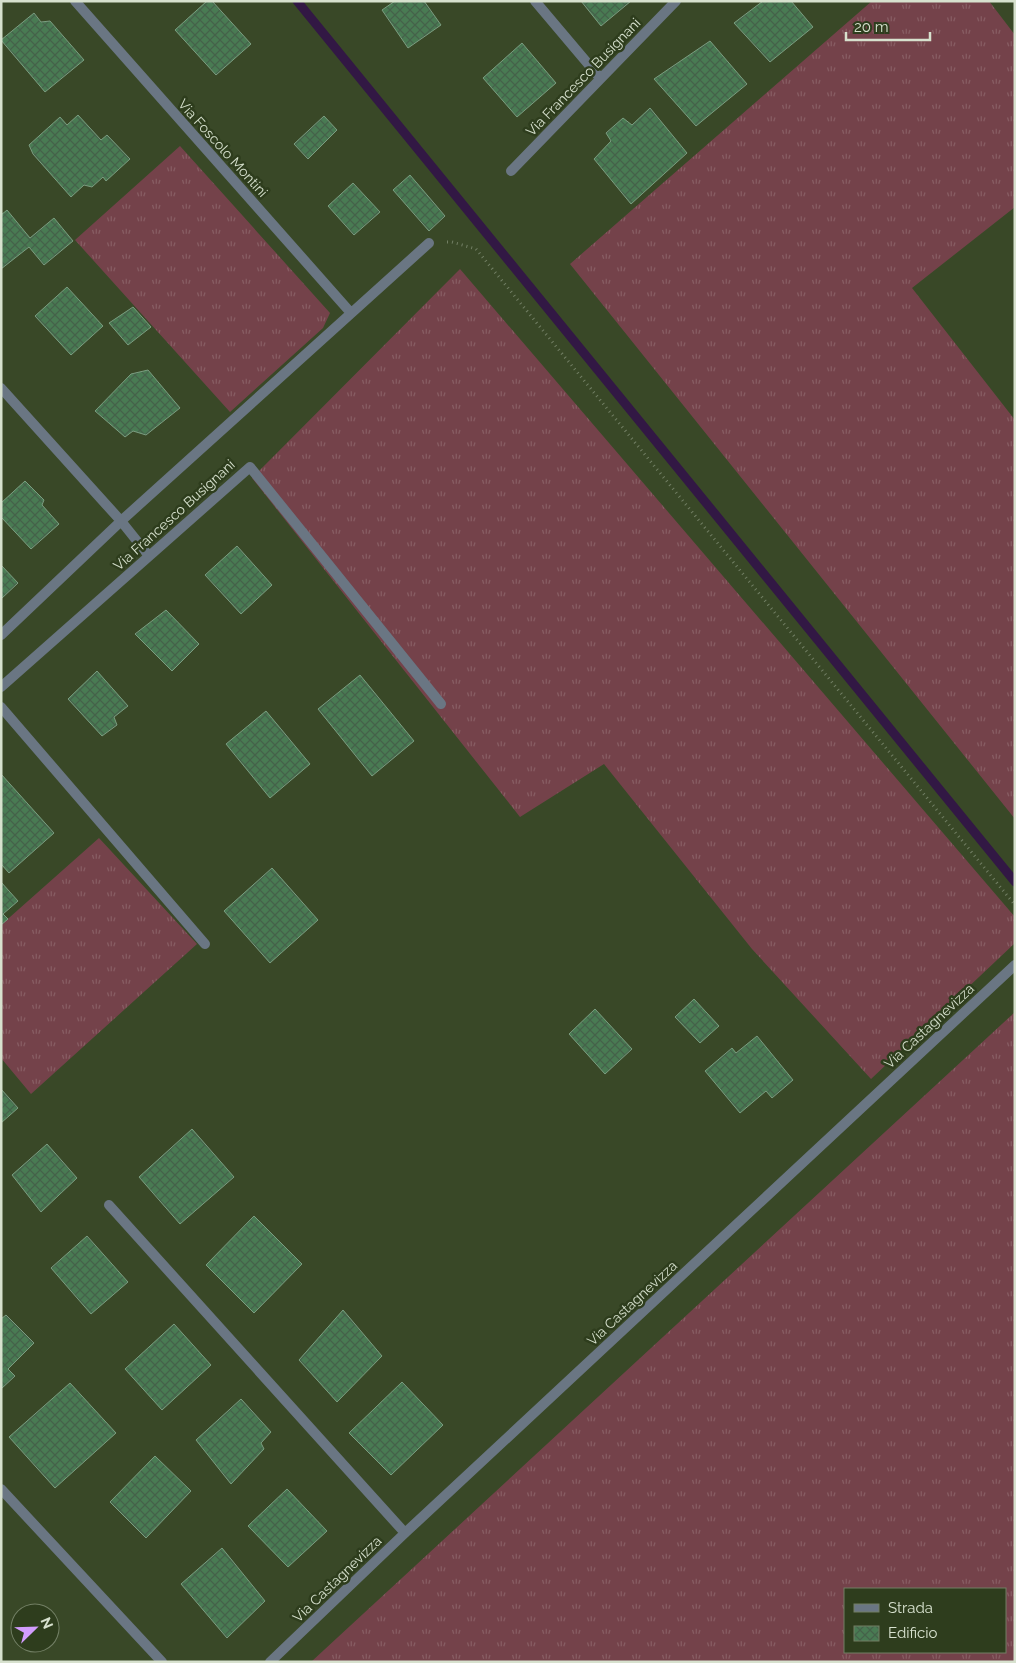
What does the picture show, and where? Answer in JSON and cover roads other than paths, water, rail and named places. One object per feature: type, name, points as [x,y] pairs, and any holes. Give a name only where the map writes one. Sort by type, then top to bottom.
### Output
[{"type":"street","name":"Via Foscolo Montini","points":[[75,1],[351,313]]},
{"type":"street","points":[[535,1],[600,78]]},
{"type":"street","name":"Via Francesco Busignani","points":[[511,172],[676,1]]},
{"type":"street","points":[[1,635],[121,521],[428,242]]},
{"type":"street","points":[[1,388],[121,521],[150,556]]},
{"type":"street","name":"Via Francesco Busignani","points":[[1,687],[250,467],[442,704]]},
{"type":"street","points":[[1,707],[204,944]]},
{"type":"street","name":"Via Castagnevizza","points":[[270,1662],[405,1533],[1015,965]]},
{"type":"street","points":[[109,1205],[405,1533]]},
{"type":"street","points":[[1,1489],[162,1662]]},
{"type":"waterway","points":[[297,1],[1015,882]]}]
